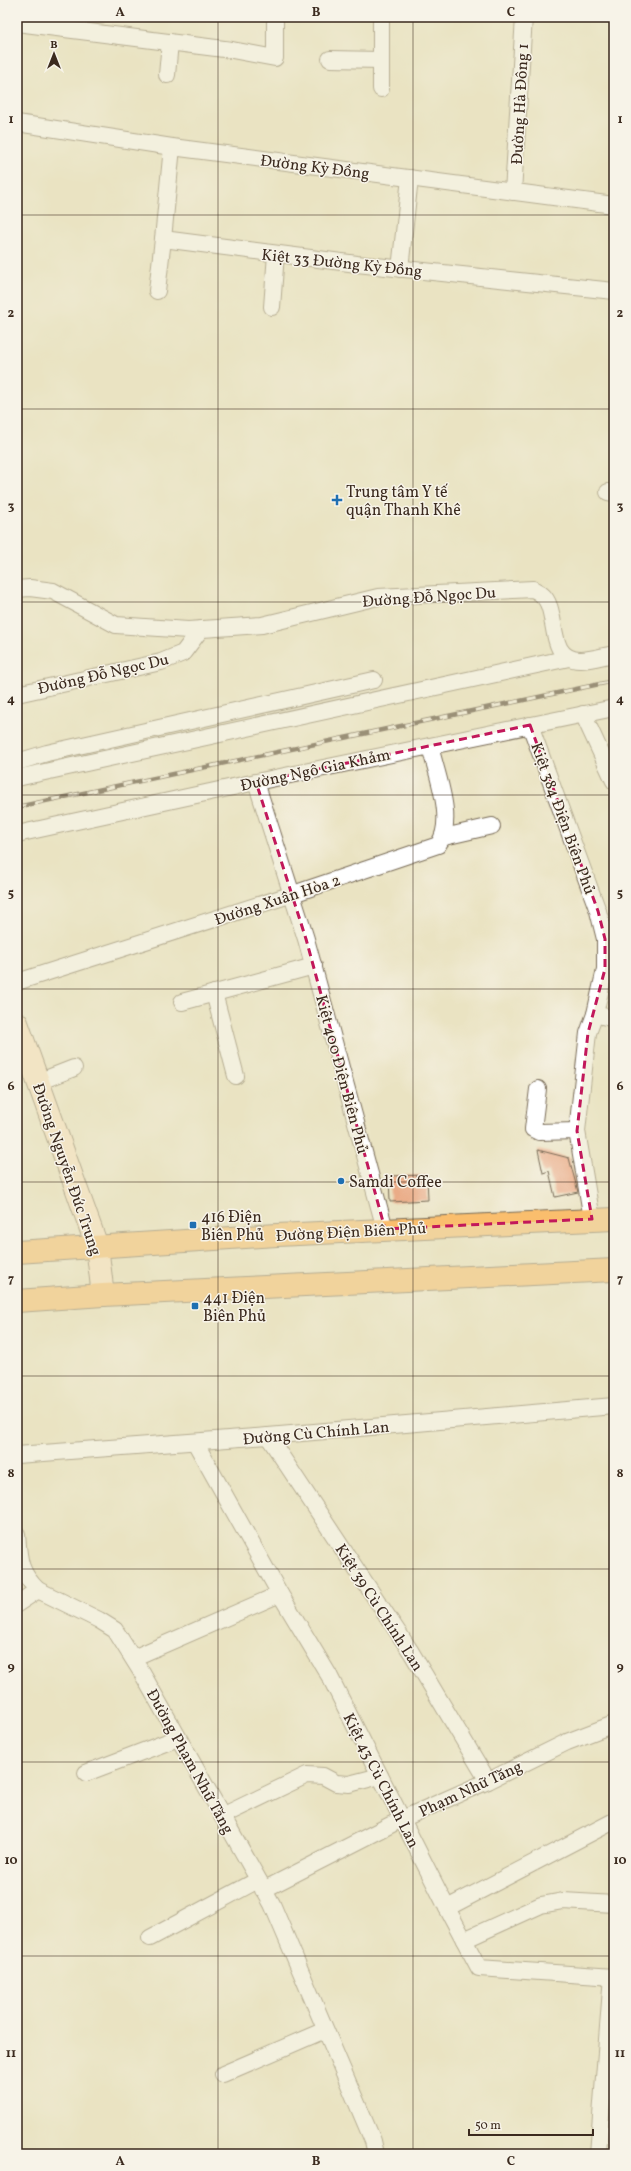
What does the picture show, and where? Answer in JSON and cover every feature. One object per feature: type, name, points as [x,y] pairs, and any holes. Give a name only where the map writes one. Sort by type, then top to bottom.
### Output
[{"type":"main road","name":"Đường Điện Biên Phủ","points":[[17,1252],[384,1229],[614,1219]]},
{"type":"main road","points":[[17,1301],[103,1295],[614,1270]]},
{"type":"street","points":[[17,23],[232,50],[275,58],[276,17]]},
{"type":"street","points":[[381,17],[381,89]]},
{"type":"street","name":"Đường Hà Đông 1","points":[[513,192],[524,17]]},
{"type":"street","points":[[167,75],[170,42]]},
{"type":"street","points":[[330,59],[381,60]]},
{"type":"street","name":"Đường Kỳ Đồng","points":[[17,123],[172,147],[614,205]]},
{"type":"street","points":[[157,291],[172,147]]},
{"type":"street","points":[[400,268],[410,178]]},
{"type":"street","name":"Kiệt 33 Đường Kỳ Đồng","points":[[163,239],[276,254],[614,291]]},
{"type":"street","points":[[272,307],[276,254]]},
{"type":"street","name":"Đường Đỗ Ngọc Du","points":[[17,589],[30,588],[53,591],[116,625],[188,630],[262,625],[378,597],[533,589],[542,594],[547,603],[559,647],[569,658]]},
{"type":"street","name":"Đường Đỗ Ngọc Du","points":[[17,694],[161,662],[183,653],[201,629]]},
{"type":"street","points":[[17,778],[569,658],[581,660],[614,654]]},
{"type":"street","points":[[17,762],[47,753],[374,680]]},
{"type":"street","name":"Đường Ngô Gia Khảm","points":[[17,834],[256,782],[614,708]]},
{"type":"street","points":[[583,714],[614,781]]},
{"type":"street","name":"Kiệt 384 Điện Biên Phủ","points":[[530,725],[598,911],[605,938],[605,969],[595,1014],[588,1033],[577,1131],[592,1219]]},
{"type":"street","points":[[430,746],[446,814],[444,837],[492,826]]},
{"type":"street","name":"Kiệt 400 Điện Biên Phủ","points":[[256,782],[294,894],[384,1229]]},
{"type":"street","name":"Đường Xuân Hòa 2","points":[[17,982],[294,894],[438,845],[444,837]]},
{"type":"street","points":[[182,1002],[314,966]]},
{"type":"street","points":[[214,993],[236,1076]]},
{"type":"street","points":[[595,1014],[614,1018]]},
{"type":"street","name":"Đường Nguyễn Đức Trung","points":[[17,1023],[97,1246],[103,1295]]},
{"type":"street","points":[[38,1082],[74,1068]]},
{"type":"street","points":[[538,1089],[533,1129],[539,1132],[577,1131]]},
{"type":"street","name":"Đường Cù Chính Lan","points":[[17,1455],[196,1442],[614,1406]]},
{"type":"street","name":"Kiệt 39 Cù Chính Lan","points":[[268,1436],[411,1652],[488,1781]]},
{"type":"street","name":"Kiệt 43 Cù Chính Lan","points":[[196,1442],[280,1594],[330,1677],[479,1968],[613,1976]]},
{"type":"street","name":"Đường Phạm Nhữ Tăng","points":[[17,1534],[20,1565],[30,1582],[38,1590],[99,1620],[114,1630],[133,1658],[272,1904],[373,2140],[376,2154]]},
{"type":"street","points":[[17,1604],[38,1590]]},
{"type":"street","points":[[133,1658],[280,1594]]},
{"type":"street","name":"Phạm Nhữ Tăng","points":[[150,1938],[402,1819],[488,1781],[567,1742],[614,1724]]},
{"type":"street","points":[[86,1773],[178,1738]]},
{"type":"street","points":[[222,1816],[307,1775],[323,1776],[336,1782],[349,1784],[380,1776]]},
{"type":"street","points":[[447,1908],[614,1821]]},
{"type":"street","points":[[464,1940],[540,1905],[563,1901],[614,1904]]},
{"type":"street","points":[[598,2154],[613,1976]]},
{"type":"street","points":[[223,2074],[325,2030]]},
{"type":"highlighted area","points":[[530,725],[598,911],[605,939],[605,969],[588,1033],[577,1131],[592,1219],[385,1229],[306,939],[256,782]]},
{"type":"building","points":[[538,1150],[569,1158],[578,1192],[555,1197],[549,1171],[543,1173]]},
{"type":"building","points":[[427,1175],[428,1200],[390,1202],[389,1176]]},
{"type":"railway","points":[[17,807],[614,681]]},
{"type":"place","name":"Trung tâm Y tế quận Thanh Khê","points":[[337,500]]},
{"type":"place","name":"Samdi Coffee","points":[[341,1181]]},
{"type":"place","name":"416 Điện Biên Phủ","points":[[193,1225]]},
{"type":"place","name":"441 Điện Biên Phủ","points":[[195,1306]]}]
